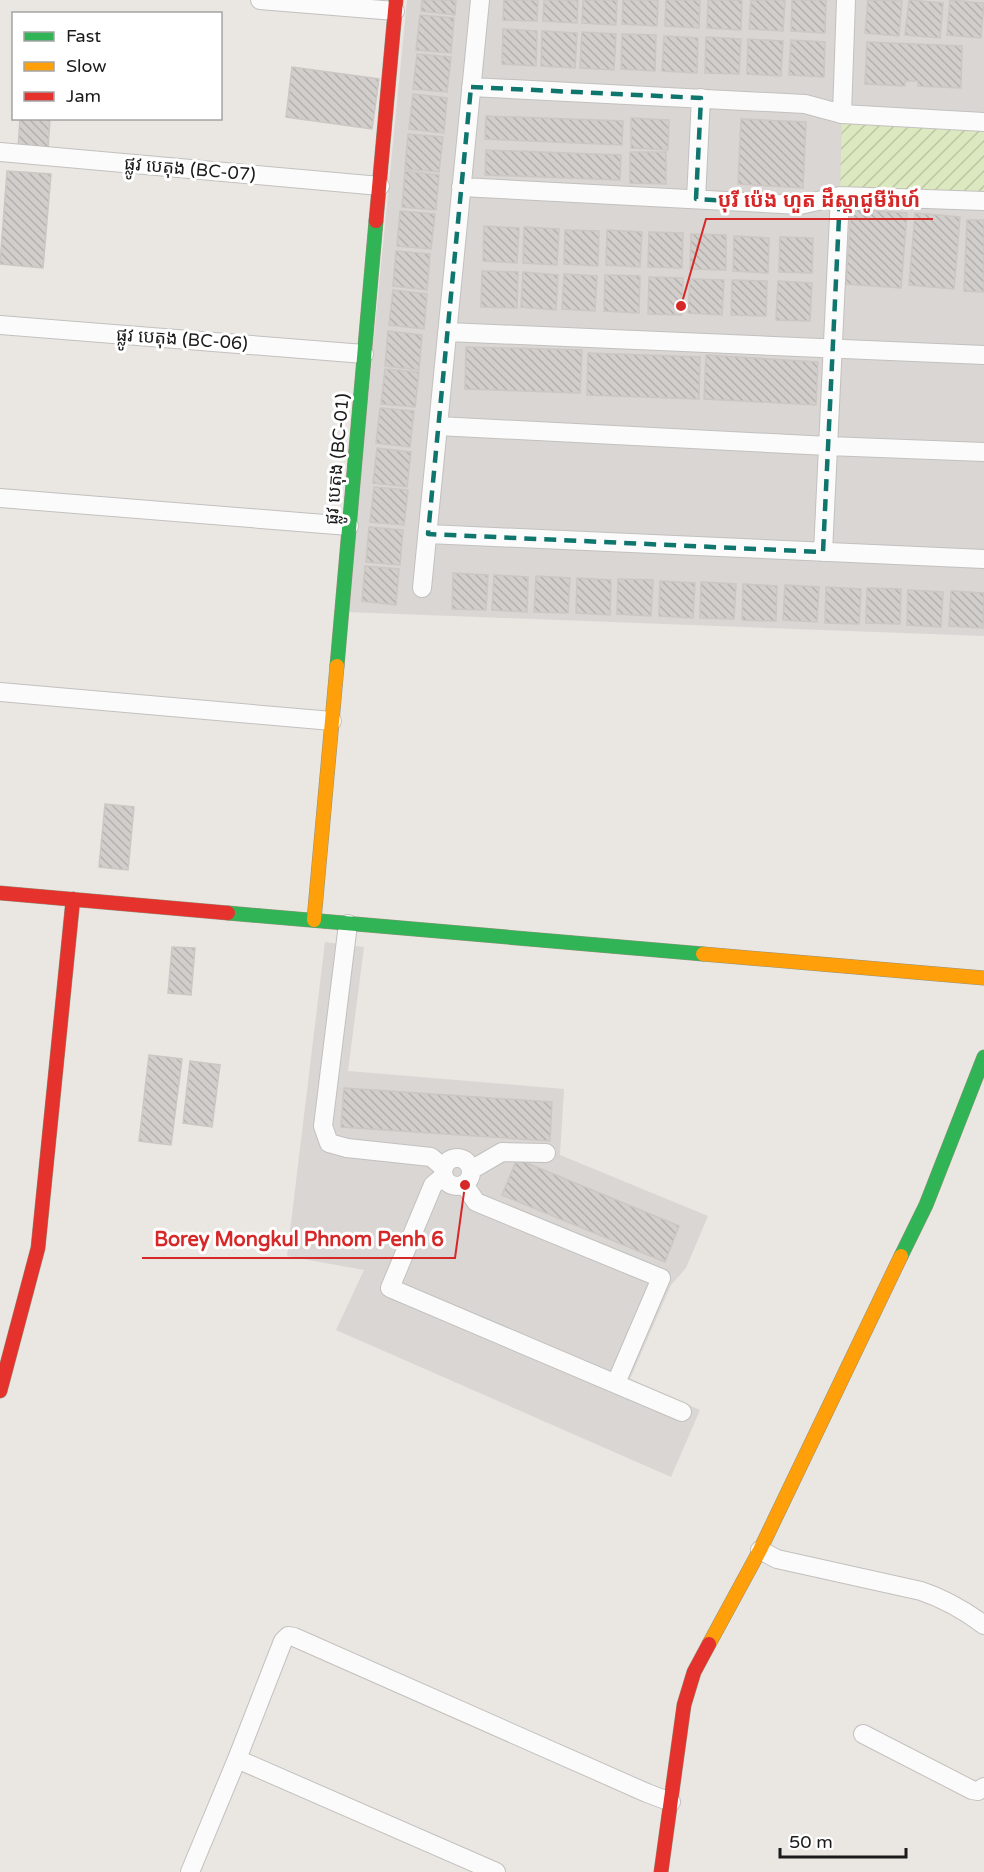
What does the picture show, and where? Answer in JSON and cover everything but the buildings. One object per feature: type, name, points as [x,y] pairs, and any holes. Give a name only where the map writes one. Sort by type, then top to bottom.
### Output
[{"type":"street","points":[[260,0],[396,6]]},
{"type":"street","points":[[422,588],[480,0]]},
{"type":"street","points":[[842,114],[846,0]]},
{"type":"street","name":"ផ្លូវ បេតុង (BC-01)","points":[[314,920],[396,6]]},
{"type":"street","points":[[471,87],[806,104],[842,114],[984,122]]},
{"type":"street","points":[[696,199],[701,98]]},
{"type":"street","name":"ផ្លូវ បេតុង (BC-07)","points":[[0,152],[380,186]]},
{"type":"street","points":[[461,187],[800,205],[840,196],[984,201]]},
{"type":"street","points":[[824,552],[840,196]]},
{"type":"street","name":"ផ្លូវ បេតុង (BC-06)","points":[[0,325],[364,354]]},
{"type":"street","points":[[447,332],[984,355]]},
{"type":"street","points":[[438,426],[984,452]]},
{"type":"street","points":[[0,498],[349,526]]},
{"type":"street","points":[[428,534],[984,559]]},
{"type":"street","points":[[0,692],[332,721]]},
{"type":"street","points":[[0,893],[984,978]]},
{"type":"street","points":[[0,1391],[38,1248],[73,899]]},
{"type":"street","points":[[348,924],[323,1126],[329,1143],[347,1148],[431,1157],[453,1185],[502,1152],[546,1153]]},
{"type":"street","points":[[661,1872],[684,1705],[693,1672],[760,1550],[926,1205],[984,1058]]},
{"type":"street","points":[[616,1383],[661,1278],[476,1202],[467,1177],[467,1162],[459,1158],[450,1161],[433,1185],[390,1288],[681,1412]]},
{"type":"street","points":[[760,1550],[777,1559],[932,1594],[963,1609],[984,1625]]},
{"type":"street","points":[[190,1872],[283,1641],[288,1636],[647,1794],[671,1802]]},
{"type":"street","points":[[863,1734],[972,1790],[978,1791],[984,1787]]},
{"type":"street","points":[[237,1759],[496,1872]]},
{"type":"highlighted area","points":[[471,87],[701,98],[696,199],[800,205],[840,196],[823,552],[428,534]]},
{"type":"shaded area","points":[[407,0],[984,0],[984,636],[347,612]]},
{"type":"shaded area","points":[[325,942],[364,947],[348,1071],[564,1089],[560,1155],[708,1216],[686,1268],[671,1285],[630,1379],[700,1410],[671,1477],[336,1330],[364,1270],[287,1256]]},
{"type":"green space","points":[[842,114],[984,122],[984,201],[840,196]]},
{"type":"traffic: fast","points":[[337,666],[376,221]]},
{"type":"traffic: fast","points":[[228,913],[703,954]]},
{"type":"traffic: fast","points":[[901,1256],[926,1205],[984,1057]]},
{"type":"traffic: slow","points":[[314,920],[337,666]]},
{"type":"traffic: slow","points":[[703,954],[984,978]]},
{"type":"traffic: slow","points":[[709,1644],[760,1550],[901,1256]]},
{"type":"traffic: jam","points":[[376,221],[396,0]]},
{"type":"traffic: jam","points":[[0,893],[228,913]]},
{"type":"traffic: jam","points":[[0,1391],[38,1248],[73,899]]},
{"type":"traffic: jam","points":[[661,1872],[684,1705],[694,1672],[709,1644]]},
{"type":"place","name":"បុរី ប៉េង ហួត ដឹស្តាជូមីរ៉ាហ៍","points":[[681,306]]},
{"type":"place","name":"Borey Mongkul Phnom Penh 6","points":[[465,1185]]}]
